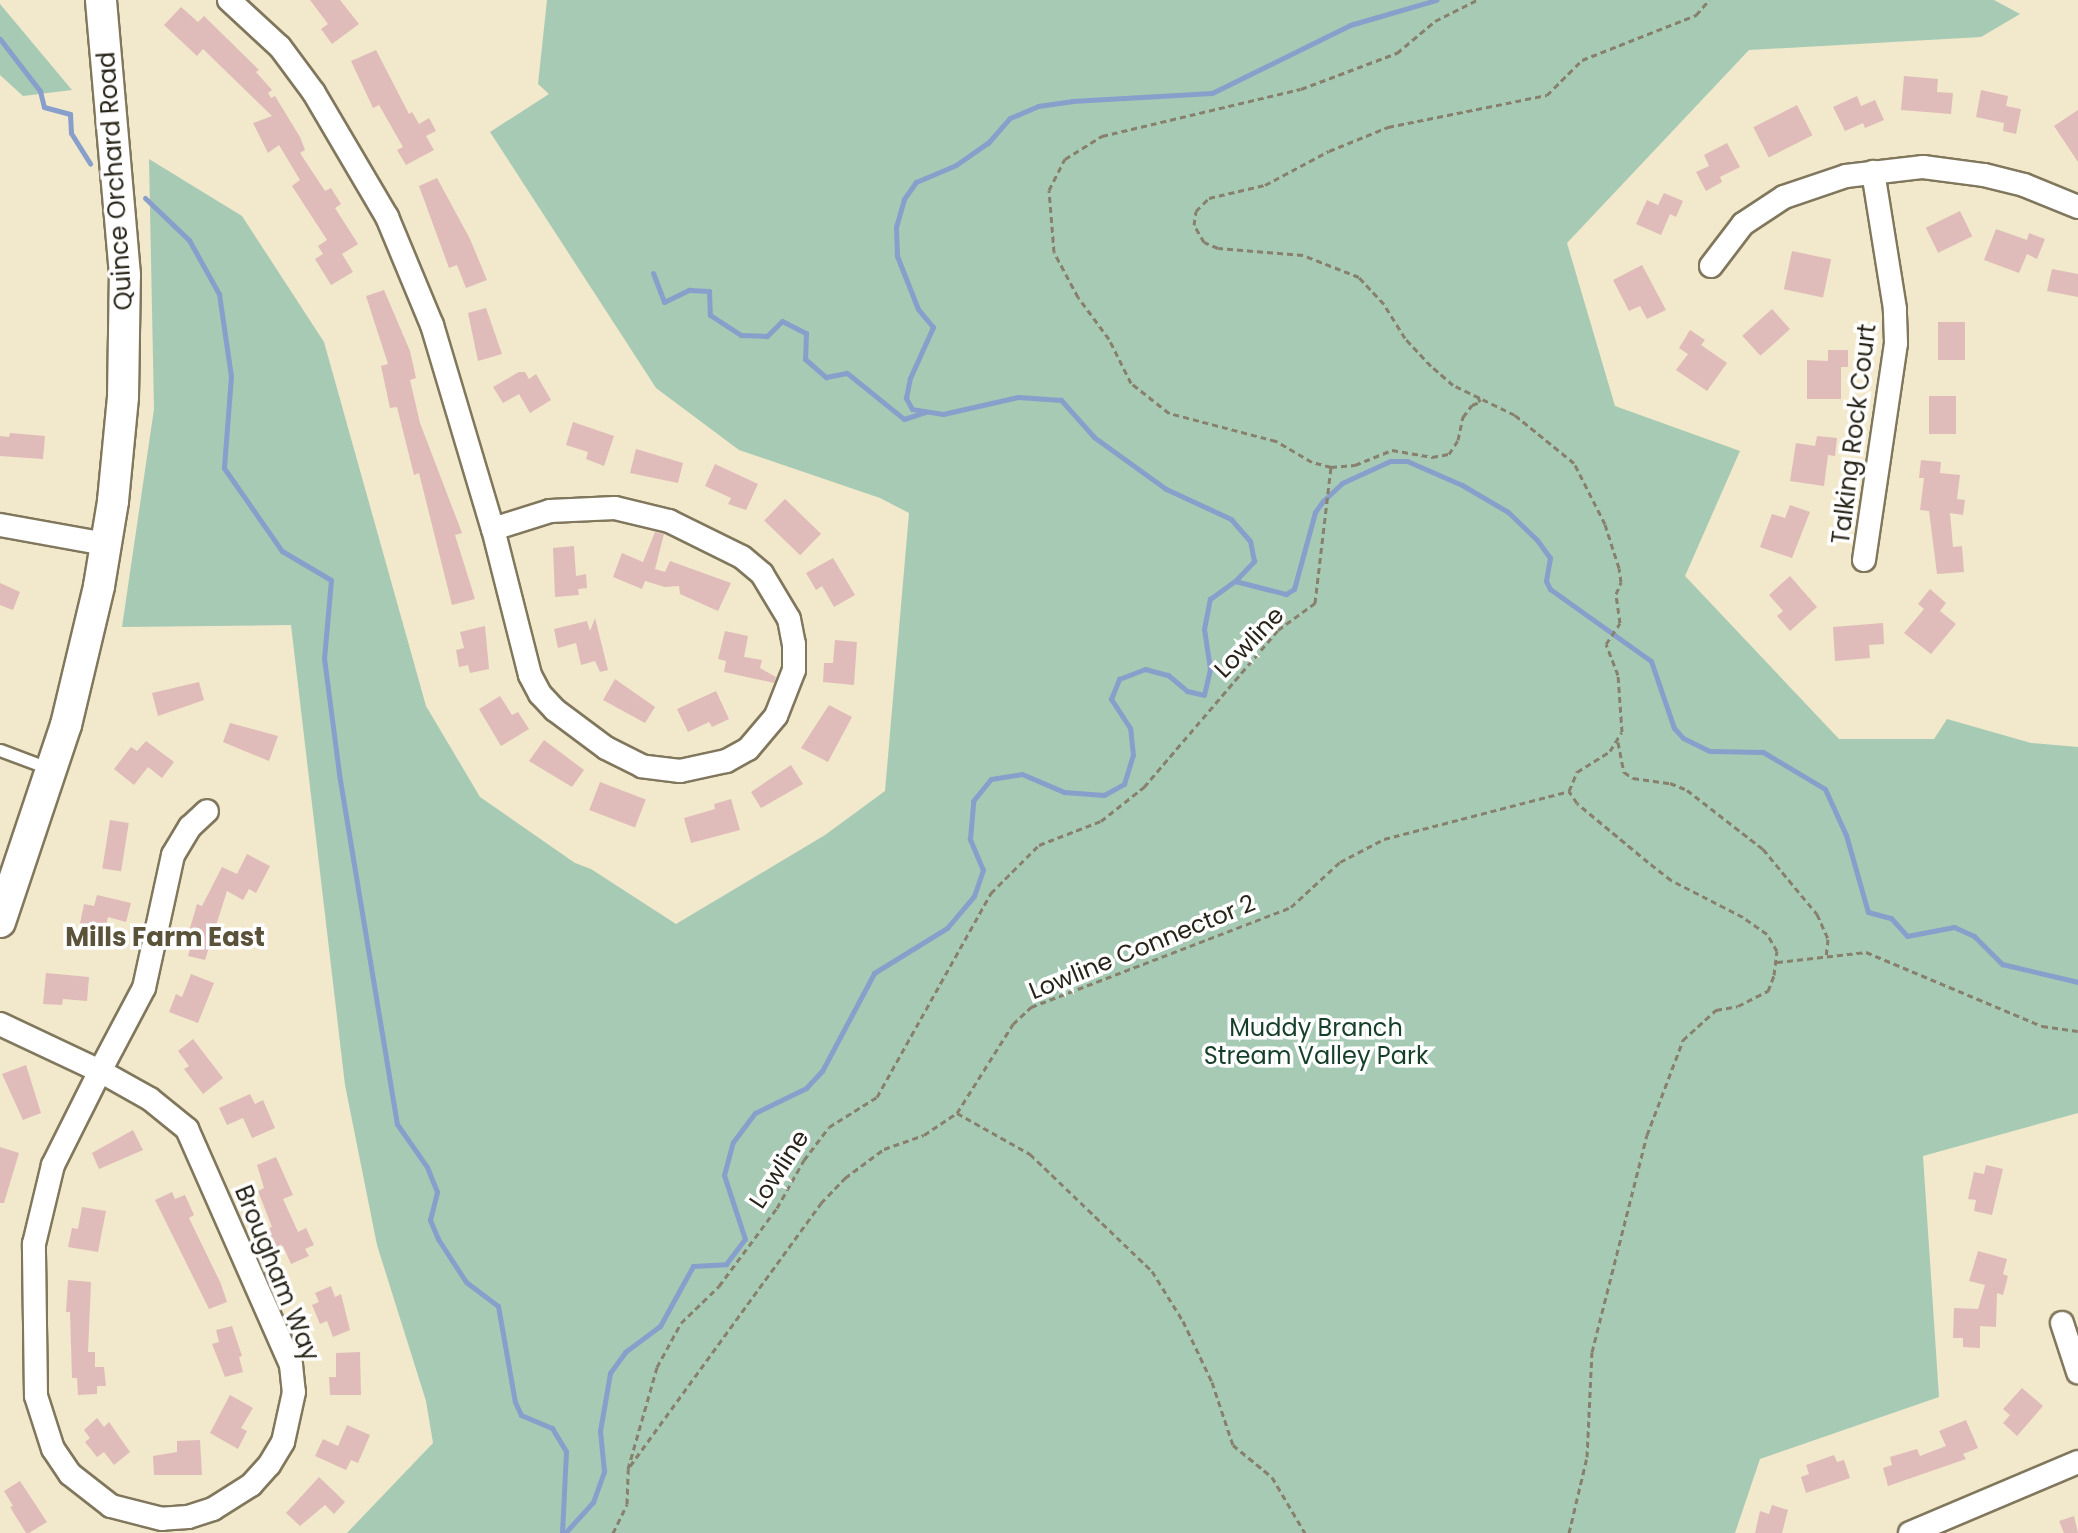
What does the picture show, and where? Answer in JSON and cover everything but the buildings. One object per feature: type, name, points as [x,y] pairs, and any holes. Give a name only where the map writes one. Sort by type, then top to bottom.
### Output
[{"type":"street","name":"Quince Orchard Road","points":[[0,922],[52,769],[79,677],[106,544],[123,397],[125,275],[101,0]]},
{"type":"street","points":[[229,0],[280,47],[314,93],[387,217],[432,325],[493,529],[530,675],[540,694],[606,748],[642,766],[680,771],[726,761],[748,749],[776,716],[794,670],[792,632],[778,595],[762,574],[742,557],[669,521],[615,508],[550,511],[493,529]]},
{"type":"street","points":[[1711,266],[1743,224],[1784,197],[1846,176],[1923,167],[1984,175],[2024,185],[2078,207]]},
{"type":"street","name":"Talking Rock Court","points":[[1864,560],[1896,343],[1895,309],[1873,172]]},
{"type":"street","points":[[0,525],[106,544]]},
{"type":"street","name":"Brougham Way","points":[[100,1071],[150,1099],[187,1129],[247,1259],[291,1365],[294,1392],[283,1442],[269,1465],[251,1485],[213,1509],[188,1517],[162,1519],[111,1506],[70,1474],[53,1449],[36,1396],[34,1244],[53,1165],[100,1071],[144,988],[173,855],[190,827],[207,811]]},
{"type":"street","points":[[0,1024],[100,1071]]},
{"type":"street","points":[[2062,1323],[2078,1372]]},
{"type":"street","points":[[1910,1533],[2078,1462]]},
{"type":"lane","points":[[0,750],[52,769]]},
{"type":"path","points":[[1477,0],[1435,21],[1397,53],[1301,89],[1102,136],[1065,159],[1049,190],[1054,252],[1078,297],[1109,339],[1131,383],[1169,413],[1276,441],[1312,462],[1331,467],[1355,465],[1392,450],[1432,457],[1449,454],[1458,440],[1463,417],[1472,405],[1480,402],[1478,396]]},
{"type":"path","points":[[1569,1533],[1587,1457],[1592,1352],[1652,1123],[1683,1040],[1716,1010],[1761,996],[1771,984],[1777,962],[1774,945],[1767,934],[1722,904],[1671,880],[1577,803],[1569,791],[1577,772],[1618,742],[1622,732],[1618,675],[1606,644],[1620,623],[1616,594],[1621,582],[1619,568],[1605,524],[1574,463],[1515,415],[1453,385],[1431,366],[1405,338],[1384,304],[1359,277],[1303,255],[1218,248],[1204,242],[1194,225],[1196,211],[1209,198],[1265,185],[1329,151],[1388,127],[1547,95],[1582,60],[1696,15],[1709,0]]},
{"type":"path","name":"Lowline","points":[[613,1533],[627,1504],[628,1469],[657,1367],[681,1323],[719,1286],[777,1208],[804,1160],[829,1127],[877,1097],[991,893],[1039,845],[1101,821],[1144,787],[1278,630],[1315,603],[1331,467]]},
{"type":"path","points":[[1618,742],[1624,772],[1633,778],[1670,783],[1687,790],[1763,849],[1817,914],[1828,939],[1826,957]]},
{"type":"path","name":"Lowline Connector 2","points":[[628,1469],[821,1203],[845,1178],[884,1149],[924,1135],[957,1113],[1013,1024],[1031,1007],[1291,907],[1340,862],[1384,839],[1569,791]]},
{"type":"path","points":[[1777,962],[1866,952],[2042,1026],[2078,1031]]},
{"type":"path","points":[[957,1113],[1030,1154],[1152,1271],[1183,1321],[1212,1382],[1233,1445],[1272,1477],[1305,1533]]},
{"type":"green space","name":"Muddy Branch Stream Valley Park","points":[[547,0],[1994,0],[2020,14],[1981,37],[1749,50],[1567,243],[1615,406],[1740,451],[1685,576],[1839,739],[1934,739],[1947,719],[2031,743],[2078,747],[2078,1113],[1923,1156],[1939,1397],[1760,1459],[1735,1533],[347,1533],[433,1443],[426,1401],[377,1245],[345,1085],[291,625],[122,627],[154,409],[149,159],[242,216],[324,342],[426,706],[480,797],[575,863],[591,869],[676,924],[825,835],[885,791],[909,513],[880,498],[739,450],[656,388],[490,132],[549,94],[538,84]]},
{"type":"green space","points":[[0,4],[72,90],[23,96],[0,75]]},
{"type":"waterway","points":[[565,1533],[593,1502],[604,1471],[600,1431],[610,1373],[625,1352],[660,1326],[693,1266],[726,1264],[745,1239],[724,1175],[733,1142],[755,1113],[806,1088],[822,1071],[874,973],[947,928],[974,896],[983,870],[970,839],[973,801],[991,779],[1022,774],[1064,792],[1104,795],[1124,784],[1133,755],[1130,728],[1111,699],[1119,679],[1145,669],[1168,675],[1187,691],[1204,695],[1210,669],[1204,629],[1210,599],[1235,581],[1254,561],[1250,541],[1231,519],[1166,489],[1094,437],[1061,400],[1018,397],[943,414],[912,409],[906,398],[910,378],[933,327],[918,309],[897,256],[896,227],[904,199],[916,182],[956,165],[988,143],[1010,118],[1038,106],[1072,101],[1212,93],[1350,25],[1436,0]]},
{"type":"waterway","points":[[0,39],[40,91],[44,107],[70,114],[71,133],[90,163]]},
{"type":"waterway","points":[[145,198],[189,240],[219,294],[231,376],[224,468],[282,551],[331,580],[324,658],[339,774],[397,1124],[427,1167],[437,1192],[430,1220],[438,1239],[466,1282],[498,1306],[515,1402],[521,1415],[552,1428],[566,1451],[562,1533]]},
{"type":"waterway","points":[[653,273],[664,302],[689,290],[709,291],[710,315],[741,335],[767,336],[782,321],[806,333],[805,359],[826,377],[847,373],[904,419],[925,412]]},
{"type":"waterway","points":[[1235,581],[1286,594],[1294,589],[1315,512],[1323,501],[1342,483],[1390,461],[1407,461],[1462,485],[1508,512],[1537,540],[1550,558],[1546,581],[1550,589],[1651,661],[1674,728],[1683,738],[1710,751],[1763,752],[1825,789],[1846,835],[1868,912],[1891,918],[1907,936],[1954,927],[1974,936],[2002,964],[2078,982]]},
{"type":"district","name":"Mills Farm East","points":[[165,938]]}]
